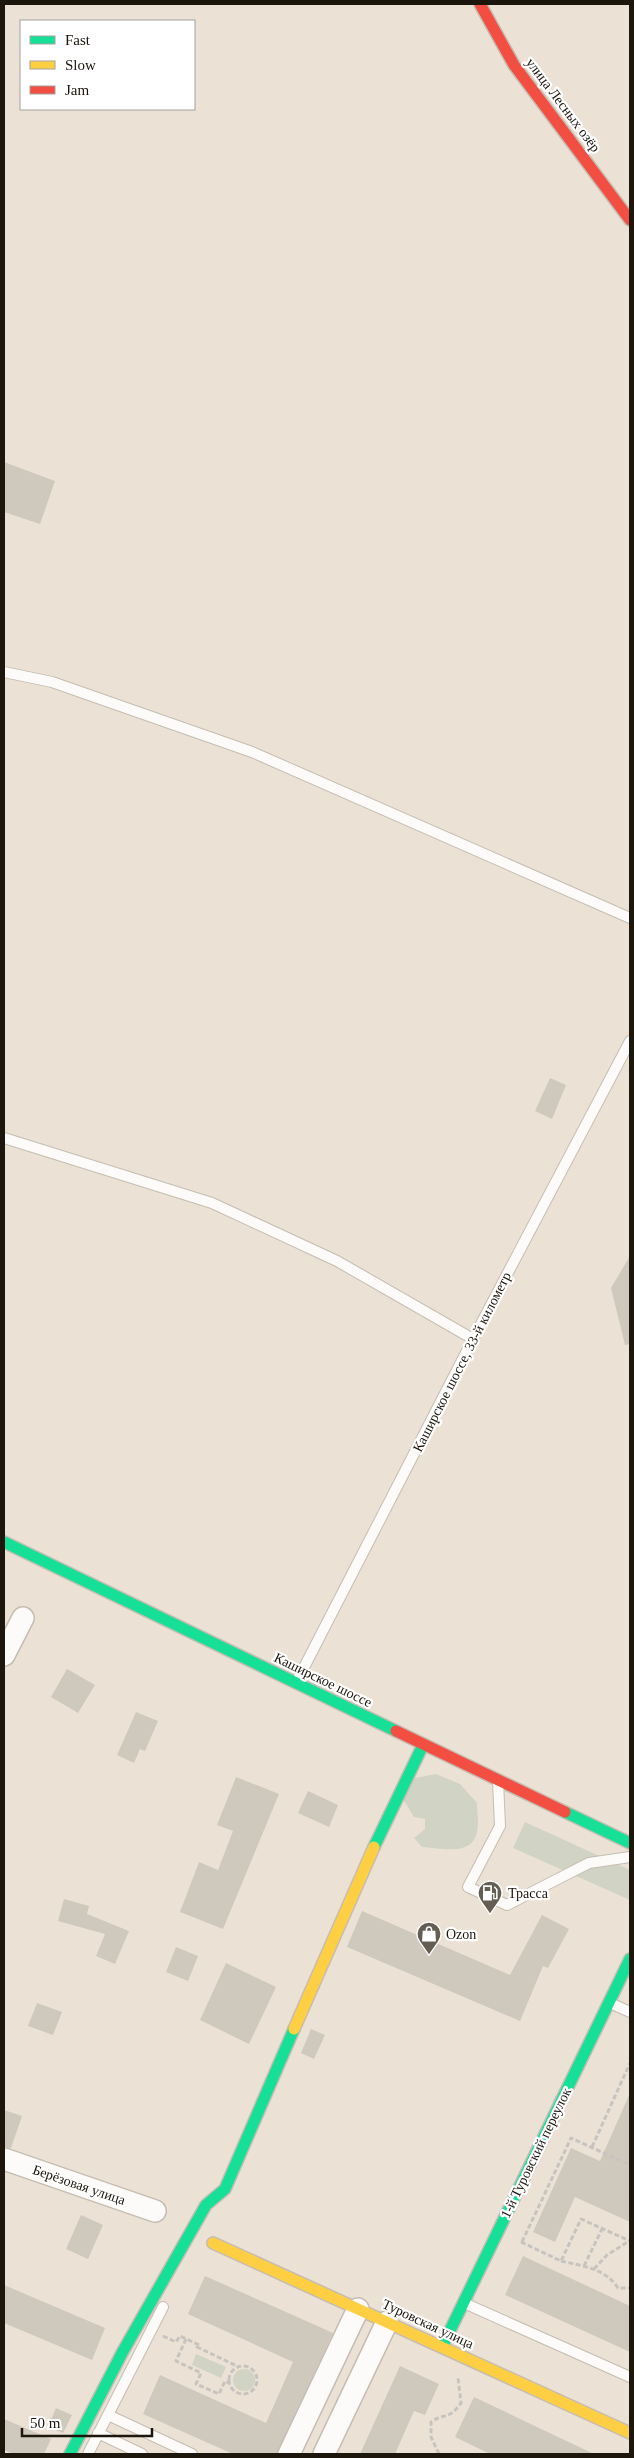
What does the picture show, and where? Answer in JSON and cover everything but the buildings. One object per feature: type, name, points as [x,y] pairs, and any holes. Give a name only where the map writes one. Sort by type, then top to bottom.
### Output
[{"type":"street","name":"улица Лесных озёр","points":[[480,4],[514,65],[630,220]]},
{"type":"street","name":"Каширское шоссе","points":[[4,1542],[630,1843]]},
{"type":"street","points":[[4,1655],[23,1618]]},
{"type":"street","points":[[70,2454],[122,2353],[206,2205],[225,2189],[360,1877],[423,1745]]},
{"type":"street","name":"1-й Туровский переулок","points":[[442,2348],[630,1959]]},
{"type":"street","name":"Берёзовая улица","points":[[4,2158],[155,2211]]},
{"type":"street","name":"Туровская улица","points":[[213,2243],[630,2433]]},
{"type":"street","points":[[290,2454],[358,2309]]},
{"type":"street","points":[[324,2454],[387,2322]]},
{"type":"lane","points":[[4,672],[52,682],[252,752],[630,918]]},
{"type":"lane","name":"Каширское шоссе, 33-й километр","points":[[296,1684],[473,1339],[630,1041]]},
{"type":"lane","points":[[4,1138],[212,1203],[337,1261],[473,1339]]},
{"type":"lane","points":[[498,1780],[500,1826],[468,1887],[507,1905],[589,1863],[630,1857]]},
{"type":"lane","points":[[609,2003],[630,2012]]},
{"type":"lane","points":[[183,2269],[196,2248],[213,2243]]},
{"type":"lane","points":[[88,2454],[169,2295]]},
{"type":"lane","points":[[463,2303],[630,2377]]},
{"type":"lane","points":[[108,2415],[192,2454]]},
{"type":"lane","points":[[98,2433],[142,2454]]},
{"type":"path","points":[[592,2147],[630,2063]]},
{"type":"path","points":[[522,2242],[571,2138],[630,2164]]},
{"type":"path","points":[[561,2261],[582,2219],[630,2241]]},
{"type":"path","points":[[584,2266],[602,2229]]},
{"type":"path","points":[[498,2231],[561,2261],[594,2269],[607,2275],[618,2288],[630,2288]]},
{"type":"path","points":[[594,2269],[607,2255],[630,2241]]},
{"type":"path","points":[[152,2330],[176,2342],[180,2336],[198,2345],[197,2347],[239,2367]]},
{"type":"path","points":[[186,2339],[176,2361],[201,2373],[196,2384],[219,2394],[225,2381],[229,2383]]},
{"type":"path","points":[[439,2454],[431,2437],[431,2422],[436,2418],[453,2414],[461,2403],[458,2383],[458,2355]]},
{"type":"path","points":[[245,2366],[254,2372],[256,2376],[255,2387],[246,2394],[235,2392],[229,2383],[230,2372],[239,2367],[245,2366]]},
{"type":"shaded area","points":[[436,1774],[460,1784],[477,1803],[477,1832],[474,1840],[462,1848],[422,1847],[414,1838],[425,1829],[425,1819],[414,1817],[403,1799],[410,1779]]},
{"type":"shaded area","points":[[525,1822],[630,1870],[630,1900],[513,1848]]},
{"type":"shaded area","points":[[196,2354],[226,2367],[221,2378],[192,2365]]},
{"type":"shaded area","points":[[244,2369],[252,2372],[255,2380],[252,2388],[244,2391],[236,2388],[233,2380],[236,2372]]},
{"type":"traffic: fast","points":[[4,1542],[396,1731]]},
{"type":"traffic: fast","points":[[374,1847],[423,1745]]},
{"type":"traffic: fast","points":[[565,1812],[630,1843]]},
{"type":"traffic: fast","points":[[442,2347],[630,1959]]},
{"type":"traffic: fast","points":[[70,2454],[122,2353],[206,2205],[225,2189],[294,2029]]},
{"type":"traffic: slow","points":[[294,2029],[374,1847]]},
{"type":"traffic: slow","points":[[213,2243],[630,2433]]},
{"type":"traffic: jam","points":[[480,4],[514,65],[630,220]]},
{"type":"traffic: jam","points":[[396,1731],[565,1812]]},
{"type":"place","name":"Трасса","points":[[490,1914]]},
{"type":"place","name":"Ozon","points":[[429,1955]]}]
